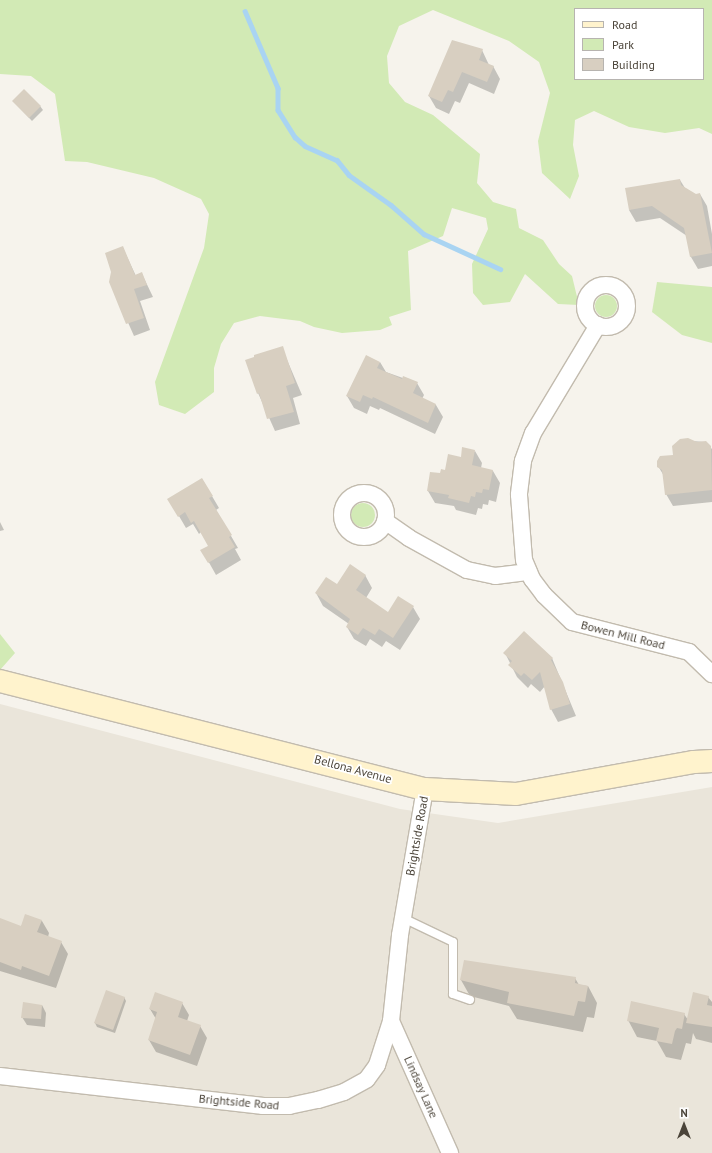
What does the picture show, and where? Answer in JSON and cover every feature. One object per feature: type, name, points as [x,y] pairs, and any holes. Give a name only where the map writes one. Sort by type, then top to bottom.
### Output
[{"type":"main road","name":"Bellona Avenue","points":[[0,681],[425,789],[516,794],[694,762],[712,761]]},
{"type":"street","name":"Bowen Mill Road","points":[[598,326],[533,433],[523,461],[519,495],[520,529],[524,560],[529,572],[544,595],[572,622],[689,652],[712,674]]},
{"type":"street","points":[[385,522],[415,542],[467,570],[496,576],[529,572]]},
{"type":"street","name":"Brightside Road","points":[[0,1076],[228,1103],[289,1106],[344,1092],[366,1079],[378,1065],[391,1021],[403,918],[425,789]]},
{"type":"street","name":"Lindsay Lane","points":[[391,1021],[450,1153]]},
{"type":"lane","points":[[403,918],[453,942],[453,994],[470,1000]]},
{"type":"shaded area","points":[[0,704],[400,809],[498,823],[712,787],[712,1153],[0,1153]]},
{"type":"green space","points":[[0,0],[712,0],[712,134],[699,128],[665,133],[629,127],[594,111],[575,120],[573,145],[579,176],[570,199],[542,173],[538,141],[550,93],[539,62],[509,41],[433,10],[399,26],[387,56],[389,83],[405,102],[433,115],[480,154],[477,183],[493,202],[516,209],[519,228],[543,240],[559,264],[572,276],[579,305],[558,304],[525,274],[510,302],[483,305],[473,293],[472,264],[488,229],[486,218],[452,208],[443,236],[408,251],[411,310],[389,317],[392,325],[380,330],[342,333],[314,327],[300,321],[260,316],[234,323],[221,344],[214,368],[214,392],[185,414],[159,405],[155,382],[204,248],[209,214],[201,199],[154,178],[87,162],[65,161],[55,94],[31,76],[0,74]]},
{"type":"green space","points":[[657,282],[712,287],[712,343],[682,335],[652,312]]},
{"type":"green space","points":[[606,295],[614,298],[617,306],[614,314],[606,317],[598,314],[595,306],[598,298]]},
{"type":"green space","points":[[363,503],[368,504],[374,510],[374,520],[368,526],[363,527],[358,526],[352,520],[351,515],[352,510],[358,504]]},
{"type":"green space","points":[[0,634],[15,653],[0,670]]},
{"type":"building","points":[[452,40],[483,49],[479,60],[494,66],[487,82],[462,72],[453,92],[448,90],[442,102],[428,96]]},
{"type":"building","points":[[24,89],[41,106],[29,118],[12,101]]},
{"type":"building","points":[[680,179],[681,185],[696,194],[700,193],[712,253],[690,257],[684,228],[652,206],[629,210],[625,188]]},
{"type":"building","points":[[123,246],[135,275],[142,272],[147,285],[134,289],[144,318],[126,324],[109,282],[111,272],[105,253]]},
{"type":"building","points":[[283,346],[295,383],[286,386],[294,412],[267,419],[259,393],[257,394],[245,360],[254,357],[254,355]]},
{"type":"building","points":[[366,355],[380,362],[377,368],[402,379],[403,376],[418,382],[413,393],[436,404],[428,423],[373,397],[372,399],[363,395],[360,402],[346,396]]},
{"type":"building","points":[[688,438],[697,442],[706,441],[711,446],[712,490],[665,495],[662,470],[657,467],[657,461],[660,456],[673,455],[672,446],[680,439]]},
{"type":"building","points":[[462,447],[475,450],[472,465],[493,470],[489,490],[483,489],[482,493],[476,492],[475,497],[471,496],[469,503],[448,498],[449,495],[427,491],[430,472],[440,473],[441,469],[445,470],[448,454],[461,457]]},
{"type":"building","points":[[202,478],[213,496],[209,498],[232,535],[229,537],[235,547],[208,563],[200,550],[208,546],[194,521],[191,523],[185,512],[178,517],[167,499]]},
{"type":"building","points":[[350,564],[366,575],[356,590],[388,612],[398,596],[414,606],[393,638],[379,629],[375,635],[363,628],[358,635],[346,627],[350,619],[315,593],[326,577],[337,584]]},
{"type":"building","points":[[524,631],[553,658],[551,660],[563,682],[570,704],[550,710],[540,672],[532,680],[524,673],[521,676],[508,665],[512,661],[503,653]]},
{"type":"building","points":[[25,914],[42,920],[37,932],[62,941],[49,976],[22,966],[21,970],[0,962],[0,918],[21,926]]},
{"type":"building","points":[[464,960],[576,977],[575,983],[588,986],[585,1002],[578,1001],[574,1016],[507,1003],[509,992],[460,980]]},
{"type":"building","points":[[106,990],[125,997],[113,1030],[94,1023]]},
{"type":"building","points":[[155,992],[183,1002],[178,1017],[201,1025],[190,1055],[148,1040],[157,1012],[149,1009]]},
{"type":"building","points":[[693,992],[709,996],[707,1005],[712,1006],[712,1027],[686,1023]]},
{"type":"building","points":[[631,1001],[685,1013],[682,1029],[677,1028],[675,1031],[672,1044],[656,1041],[659,1028],[627,1021]]},
{"type":"building","points":[[23,1002],[42,1005],[41,1019],[21,1018]]},
{"type":"waterway","points":[[245,11],[278,88],[278,110],[295,137],[305,146],[337,160],[349,175],[391,205],[424,234],[500,269]]}]
